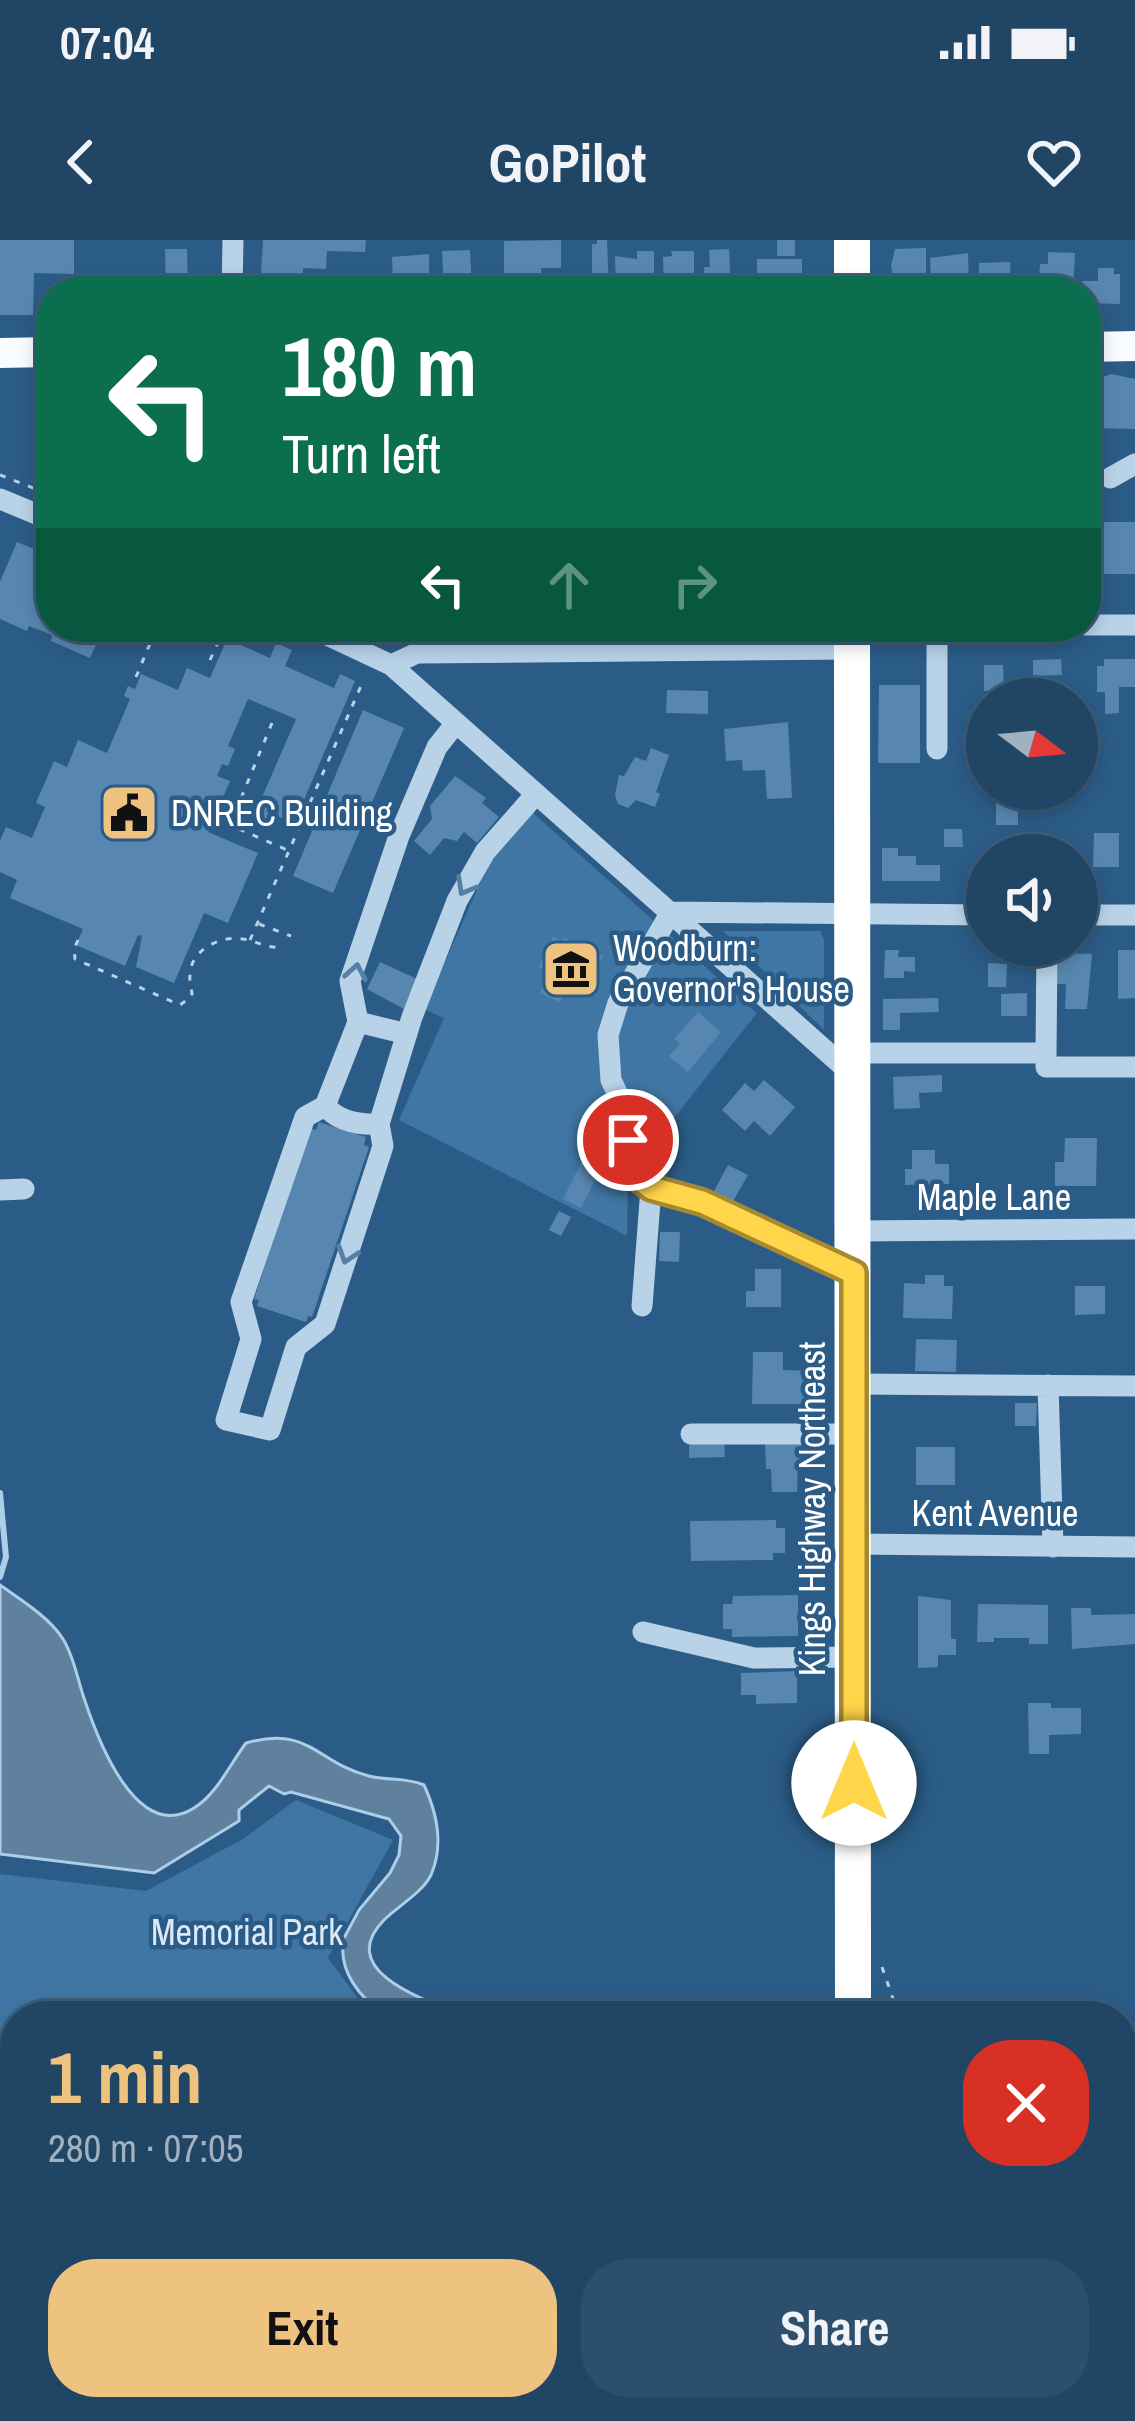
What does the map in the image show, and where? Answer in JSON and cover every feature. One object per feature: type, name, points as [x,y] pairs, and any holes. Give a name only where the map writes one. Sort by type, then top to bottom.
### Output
[{"type":"highway","points":[[852,276],[853,240]]},
{"type":"highway","name":"Kings Highway Northeast","points":[[852,642],[853,2001]]},
{"type":"main road","points":[[1101,347],[1135,346]]},
{"type":"main road","points":[[0,352],[36,352]]},
{"type":"street","points":[[232,276],[233,240]]},
{"type":"street","points":[[1110,478],[1135,464]]},
{"type":"street","points":[[0,499],[36,514]]},
{"type":"street","points":[[1101,625],[1135,625]]},
{"type":"street","points":[[342,642],[391,665],[671,912],[853,1064],[1046,1053]]},
{"type":"street","points":[[391,665],[417,653],[736,642]]},
{"type":"street","points":[[937,642],[937,749]]},
{"type":"street","points":[[456,723],[437,747],[399,836],[350,981],[358,1022],[325,1106],[305,1117],[241,1302],[251,1339],[226,1420],[270,1430],[296,1347],[325,1324],[383,1146],[379,1124],[407,1034],[457,901],[485,852],[536,794]]},
{"type":"street","points":[[671,912],[966,915]]},
{"type":"street","points":[[671,912],[618,1003],[608,1035],[611,1080],[632,1124],[626,1158],[633,1174],[651,1188],[702,1202],[854,1273]]},
{"type":"street","points":[[1098,915],[1135,915]]},
{"type":"street","points":[[1047,966],[1046,1066],[1135,1067]]},
{"type":"street","points":[[358,1022],[407,1034]]},
{"type":"street","points":[[325,1106],[332,1115],[363,1125],[379,1124]]},
{"type":"street","points":[[642,1306],[651,1188]]},
{"type":"street","points":[[0,1190],[23,1189]]},
{"type":"street","name":"Maple Lane","points":[[853,1231],[1135,1229]]},
{"type":"street","points":[[854,1384],[1135,1386]]},
{"type":"street","points":[[1048,1385],[1053,1547]]},
{"type":"street","points":[[691,1434],[854,1434]]},
{"type":"street","name":"Kent Avenue","points":[[855,1544],[1135,1547]]},
{"type":"street","points":[[643,1631],[754,1658],[854,1657]]},
{"type":"path","points":[[0,475],[36,489]]},
{"type":"path","points":[[136,677],[151,642]]},
{"type":"path","points":[[210,660],[218,642]]},
{"type":"path","points":[[250,940],[365,677]]},
{"type":"path","points":[[272,723],[230,825],[289,851]]},
{"type":"path","points":[[257,924],[291,936]]},
{"type":"path","points":[[78,940],[75,959],[180,1005],[192,996],[190,975],[202,950],[217,940],[282,947]]},
{"type":"path","points":[[871,1958],[882,1966],[894,2001]]},
{"type":"green space","points":[[532,812],[757,1013],[643,1157],[606,1138],[593,1150],[628,1174],[627,1236],[399,1120],[444,1018],[424,1009],[490,861]]},
{"type":"green space","points":[[723,931],[820,931],[824,940],[824,1030]]},
{"type":"green space","name":"Memorial Park","points":[[296,1800],[393,1840],[328,1958],[360,2001],[0,2001],[0,1874],[146,1891],[243,1839]]},
{"type":"shaded area","points":[[0,1585],[42,1616],[63,1639],[110,1761],[138,1800],[155,1812],[173,1815],[194,1808],[216,1787],[246,1743],[267,1739],[299,1742],[369,1776],[424,1785],[437,1829],[435,1864],[422,1888],[384,1920],[371,1938],[370,1955],[392,1982],[428,2001],[368,2001],[344,1961],[344,1938],[399,1855],[401,1836],[389,1819],[284,1794],[269,1786],[239,1810],[239,1821],[154,1873],[0,1854]]},
{"type":"building","points":[[0,240],[74,240],[74,274],[34,273],[33,315],[0,315]]},
{"type":"building","points":[[263,240],[366,240],[365,252],[327,251],[326,269],[303,268],[303,276],[261,276]]},
{"type":"building","points":[[561,240],[561,268],[541,268],[542,276],[504,276],[504,241]]},
{"type":"building","points":[[597,240],[607,240],[608,276],[592,276],[592,244]]},
{"type":"building","points":[[777,240],[795,240],[795,256],[777,256]]},
{"type":"building","points":[[926,248],[926,276],[893,276],[895,249]]},
{"type":"building","points":[[165,249],[187,249],[188,276],[166,276]]},
{"type":"building","points":[[729,249],[730,276],[704,276],[704,267],[710,267],[709,250]]},
{"type":"building","points":[[470,250],[471,276],[443,276],[442,251]]},
{"type":"building","points":[[637,251],[654,251],[654,276],[616,276],[615,256],[637,259]]},
{"type":"building","points":[[671,251],[694,251],[694,276],[664,276],[663,257],[672,256]]},
{"type":"building","points":[[1048,252],[1075,253],[1074,276],[1039,276],[1040,264],[1048,264]]},
{"type":"building","points":[[968,253],[969,276],[931,276],[930,258]]},
{"type":"building","points":[[429,254],[429,275],[393,276],[392,257]]},
{"type":"building","points":[[757,259],[802,259],[802,276],[757,276]]},
{"type":"building","points":[[1010,262],[1011,276],[979,276],[979,263]]},
{"type":"building","points":[[1098,268],[1114,268],[1114,274],[1120,274],[1120,304],[1101,303]]},
{"type":"building","points":[[1111,374],[1135,379],[1135,429],[1101,428],[1101,378]]},
{"type":"building","points":[[1101,522],[1135,522],[1135,574],[1101,574]]},
{"type":"building","points":[[17,542],[36,550],[36,629],[29,626],[27,631],[0,619],[0,582]]},
{"type":"building","points":[[53,642],[97,642],[90,658]]},
{"type":"building","name":"DNREC Building","points":[[226,642],[234,642],[270,658],[276,643],[292,650],[285,666],[334,688],[340,674],[355,681],[294,823],[274,815],[269,827],[248,818],[252,809],[256,811],[296,719],[248,699],[228,746],[235,749],[228,766],[222,764],[217,776],[230,781],[208,832],[258,853],[228,923],[204,913],[174,983],[136,967],[142,936],[138,935],[125,966],[76,945],[83,929],[10,898],[17,880],[0,872],[0,841],[6,827],[32,838],[45,807],[36,803],[54,761],[67,767],[78,740],[107,753],[130,699],[124,696],[128,686],[135,689],[141,674],[178,690],[187,668],[210,678]]},
{"type":"building","points":[[1061,659],[1062,675],[1033,676],[1033,660]]},
{"type":"building","points":[[1104,659],[1135,659],[1135,687],[1119,687],[1119,713],[1105,714],[1105,692],[1098,692],[1097,678],[1097,666],[1104,666]]},
{"type":"building","points":[[984,665],[1003,665],[1004,678],[984,678]]},
{"type":"building","points":[[879,685],[920,685],[920,763],[878,763]]},
{"type":"building","points":[[667,690],[708,691],[708,714],[666,713]]},
{"type":"building","points":[[363,710],[404,728],[333,893],[293,876]]},
{"type":"building","points":[[788,722],[792,798],[767,799],[765,770],[743,771],[742,760],[726,761],[724,729]]},
{"type":"building","points":[[651,748],[669,755],[655,807],[636,800],[628,808],[618,804],[619,775],[624,776],[635,757],[646,761]]},
{"type":"building","points":[[455,776],[486,798],[482,803],[499,817],[477,843],[464,832],[457,841],[444,838],[430,855],[414,841],[432,819],[430,806]]},
{"type":"building","points":[[996,810],[1018,810],[1018,825],[996,825]]},
{"type":"building","points":[[944,829],[962,829],[963,847],[944,847]]},
{"type":"building","points":[[1119,833],[1119,867],[1098,867],[1098,834],[1094,834]]},
{"type":"building","points":[[882,848],[898,848],[898,856],[916,856],[916,865],[940,865],[940,881],[882,881]]},
{"type":"building","name":"Woodburn: Governor's House","points":[[553,937],[603,956],[587,990],[569,981],[560,1002],[540,993],[550,971],[539,967]]},
{"type":"building","points":[[885,950],[899,950],[898,957],[915,957],[915,972],[904,971],[904,978],[884,978]]},
{"type":"building","points":[[1118,950],[1135,950],[1135,998],[1118,999]]},
{"type":"building","points":[[380,962],[417,979],[404,1009],[367,989]]},
{"type":"building","points":[[988,966],[1007,966],[1006,987],[988,987]]},
{"type":"building","points":[[1057,966],[1091,966],[1087,1009],[1065,1009],[1066,984],[1057,984]]},
{"type":"building","points":[[1027,993],[1027,1016],[1001,1016],[1001,994]]},
{"type":"building","points":[[938,998],[939,1012],[900,1013],[900,1030],[883,1030],[883,999]]},
{"type":"building","points":[[698,1012],[721,1032],[688,1072],[669,1056],[680,1044],[674,1039]]},
{"type":"building","points":[[942,1075],[942,1092],[919,1093],[920,1108],[894,1109],[893,1077]]},
{"type":"building","points":[[764,1080],[795,1107],[770,1136],[754,1121],[745,1131],[722,1110],[745,1083],[754,1091]]},
{"type":"building","points":[[319,1122],[366,1137],[364,1145],[369,1147],[312,1317],[306,1322],[257,1306],[259,1300],[254,1299],[310,1128],[316,1130]]},
{"type":"building","points":[[1065,1138],[1097,1138],[1096,1186],[1055,1186],[1055,1162],[1064,1162]]},
{"type":"building","points":[[912,1150],[935,1150],[935,1164],[949,1164],[949,1184],[905,1185],[905,1169],[912,1169]]},
{"type":"building","points":[[583,1159],[601,1168],[581,1208],[563,1199]]},
{"type":"building","points":[[728,1165],[748,1175],[732,1203],[713,1193]]},
{"type":"building","points":[[559,1211],[571,1217],[561,1236],[549,1230]]},
{"type":"building","points":[[660,1232],[680,1232],[679,1262],[659,1261]]},
{"type":"building","points":[[755,1269],[781,1269],[781,1307],[746,1307],[746,1291],[755,1291]]},
{"type":"building","points":[[925,1275],[944,1275],[944,1286],[953,1286],[952,1319],[903,1318],[904,1283],[925,1284]]},
{"type":"building","points":[[1075,1286],[1105,1286],[1105,1314],[1075,1315]]},
{"type":"building","points":[[916,1339],[957,1340],[956,1372],[915,1371]]},
{"type":"building","points":[[753,1352],[783,1352],[783,1370],[813,1371],[812,1404],[752,1404]]},
{"type":"building","points":[[1015,1403],[1037,1403],[1036,1426],[1015,1426]]},
{"type":"building","points":[[724,1439],[725,1457],[689,1458],[689,1441]]},
{"type":"building","points":[[806,1441],[806,1460],[798,1460],[797,1492],[772,1492],[765,1442]]},
{"type":"building","points":[[916,1447],[955,1447],[955,1485],[916,1485]]},
{"type":"building","points":[[776,1520],[776,1528],[785,1528],[785,1553],[773,1553],[773,1560],[691,1561],[690,1521]]},
{"type":"building","points":[[798,1595],[798,1636],[732,1637],[732,1629],[723,1629],[723,1604],[732,1604],[733,1596]]},
{"type":"building","points":[[918,1596],[951,1600],[956,1655],[938,1655],[938,1667],[918,1668]]},
{"type":"building","points":[[978,1604],[1048,1605],[1048,1644],[1029,1644],[1029,1638],[977,1642]]},
{"type":"building","points":[[1071,1608],[1091,1608],[1091,1615],[1135,1614],[1135,1644],[1072,1649]]},
{"type":"building","points":[[797,1671],[797,1703],[756,1704],[756,1695],[741,1695],[741,1673]]},
{"type":"building","points":[[1028,1703],[1081,1708],[1081,1734],[1049,1735],[1049,1754],[1029,1754]]},
{"type":"waterway","points":[[0,1493],[6,1557],[0,1577]]},
{"type":"place","name":"DNREC Building","points":[[129,813]]},
{"type":"place","name":"Woodburn: Governor's House","points":[[571,969]]},
{"type":"route","points":[[628,1140],[626,1158],[633,1174],[651,1188],[702,1202],[854,1273],[854,1783]]}]
